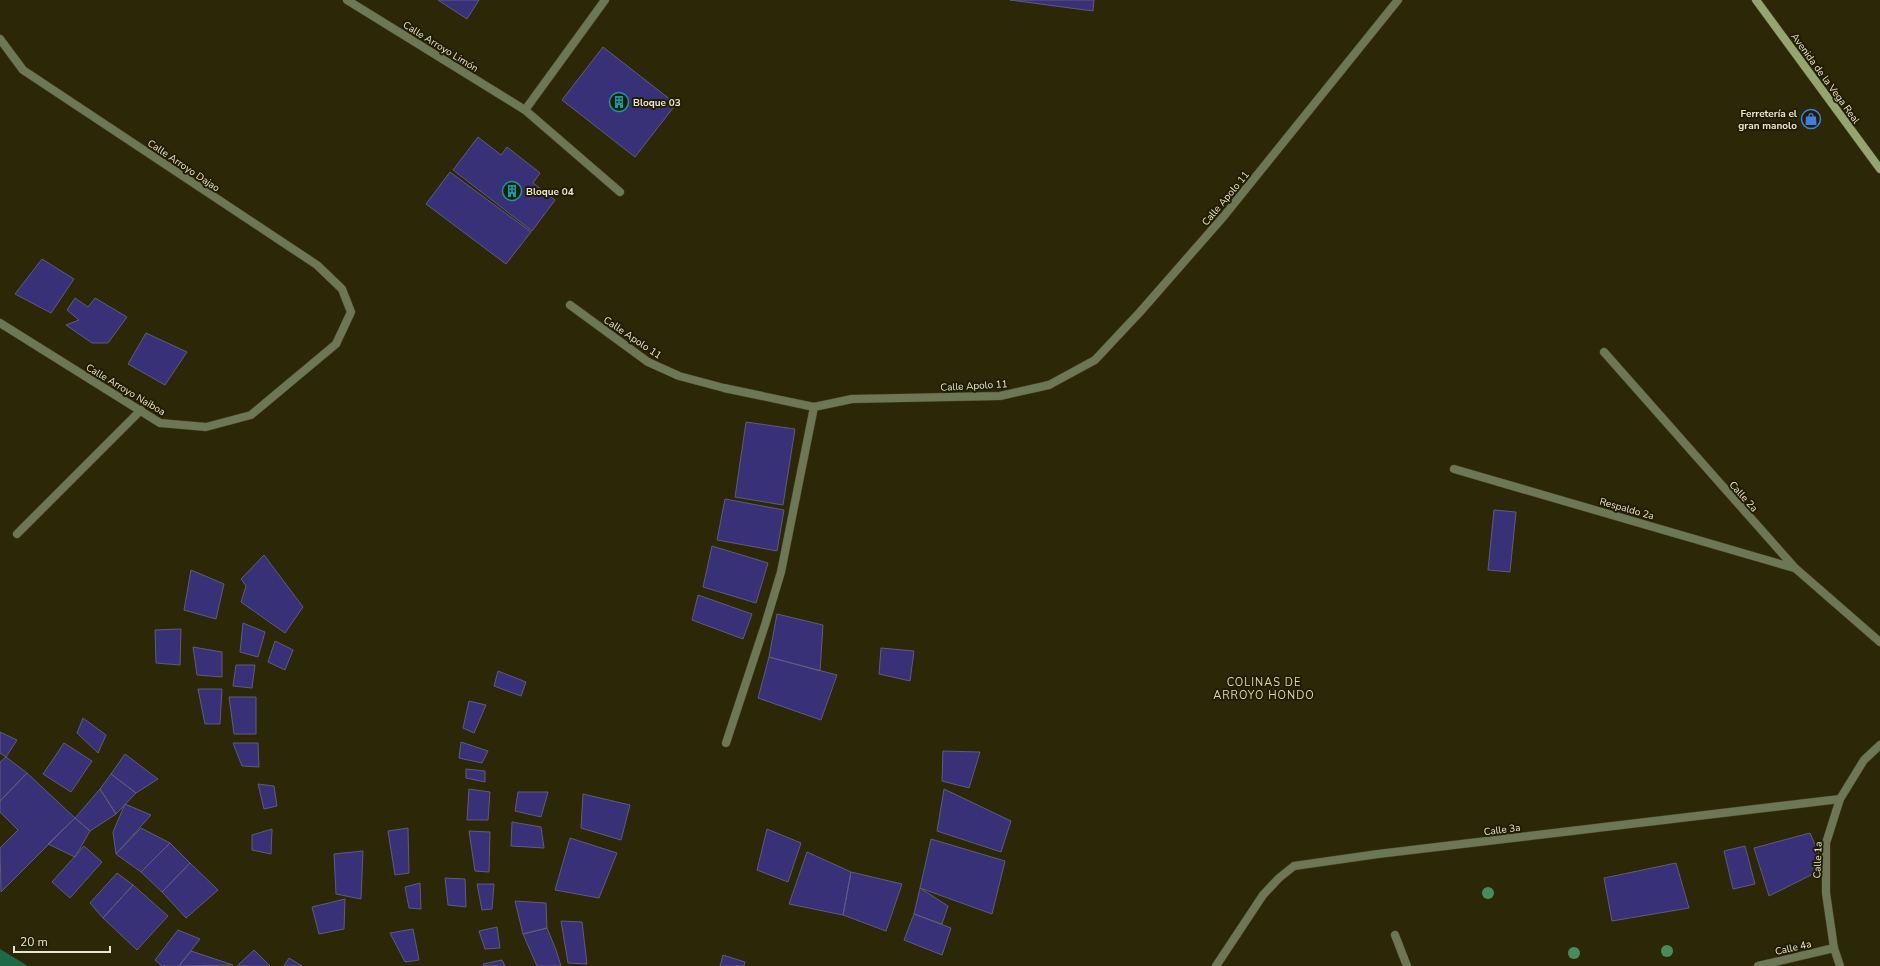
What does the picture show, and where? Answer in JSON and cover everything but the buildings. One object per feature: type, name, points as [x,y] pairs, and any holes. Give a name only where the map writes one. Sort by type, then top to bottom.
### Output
[{"type":"street","name":"Calle Arroyo Limón","points":[[347,0],[525,110],[620,192]]},
{"type":"street","points":[[525,110],[605,0]]},
{"type":"street","name":"Calle Apolo 11","points":[[570,305],[648,362],[678,376],[724,388],[814,407],[852,399],[1000,396],[1049,385],[1095,360],[1224,216],[1398,0]]},
{"type":"street","name":"Avenida de la Vega Real","points":[[1756,0],[1880,169]]},
{"type":"street","name":"Calle Arroyo Dajao","points":[[0,39],[23,70],[316,266],[342,289],[351,312]]},
{"type":"street","name":"Calle Arroyo Naiboa","points":[[0,323],[160,422],[206,427],[251,415],[336,344],[351,312]]},
{"type":"street","name":"Calle 2a","points":[[1604,352],[1795,568],[1880,642]]},
{"type":"street","points":[[726,743],[781,572],[814,407]]},
{"type":"street","points":[[17,534],[141,410]]},
{"type":"street","name":"Respaldo 2a","points":[[1454,468],[1795,568]]},
{"type":"street","name":"Calle 1a","points":[[1840,966],[1834,948],[1826,893],[1826,843],[1840,799],[1864,760],[1880,745]]},
{"type":"street","name":"Calle 3a","points":[[1216,966],[1264,895],[1279,878],[1294,866],[1378,854],[1840,799]]},
{"type":"street","points":[[1395,935],[1407,966]]},
{"type":"street","name":"Calle 4a","points":[[1758,966],[1834,948]]},
{"type":"green space","points":[[0,949],[28,966],[0,966]]},
{"type":"place","name":"Bloque 03","points":[[619,102]]},
{"type":"place","name":"Ferretería el gran manolo","points":[[1811,119]]},
{"type":"place","name":"Bloque 04","points":[[512,191]]},
{"type":"district","name":"COLINAS DE ARROYO HONDO","points":[[1264,688]]}]
